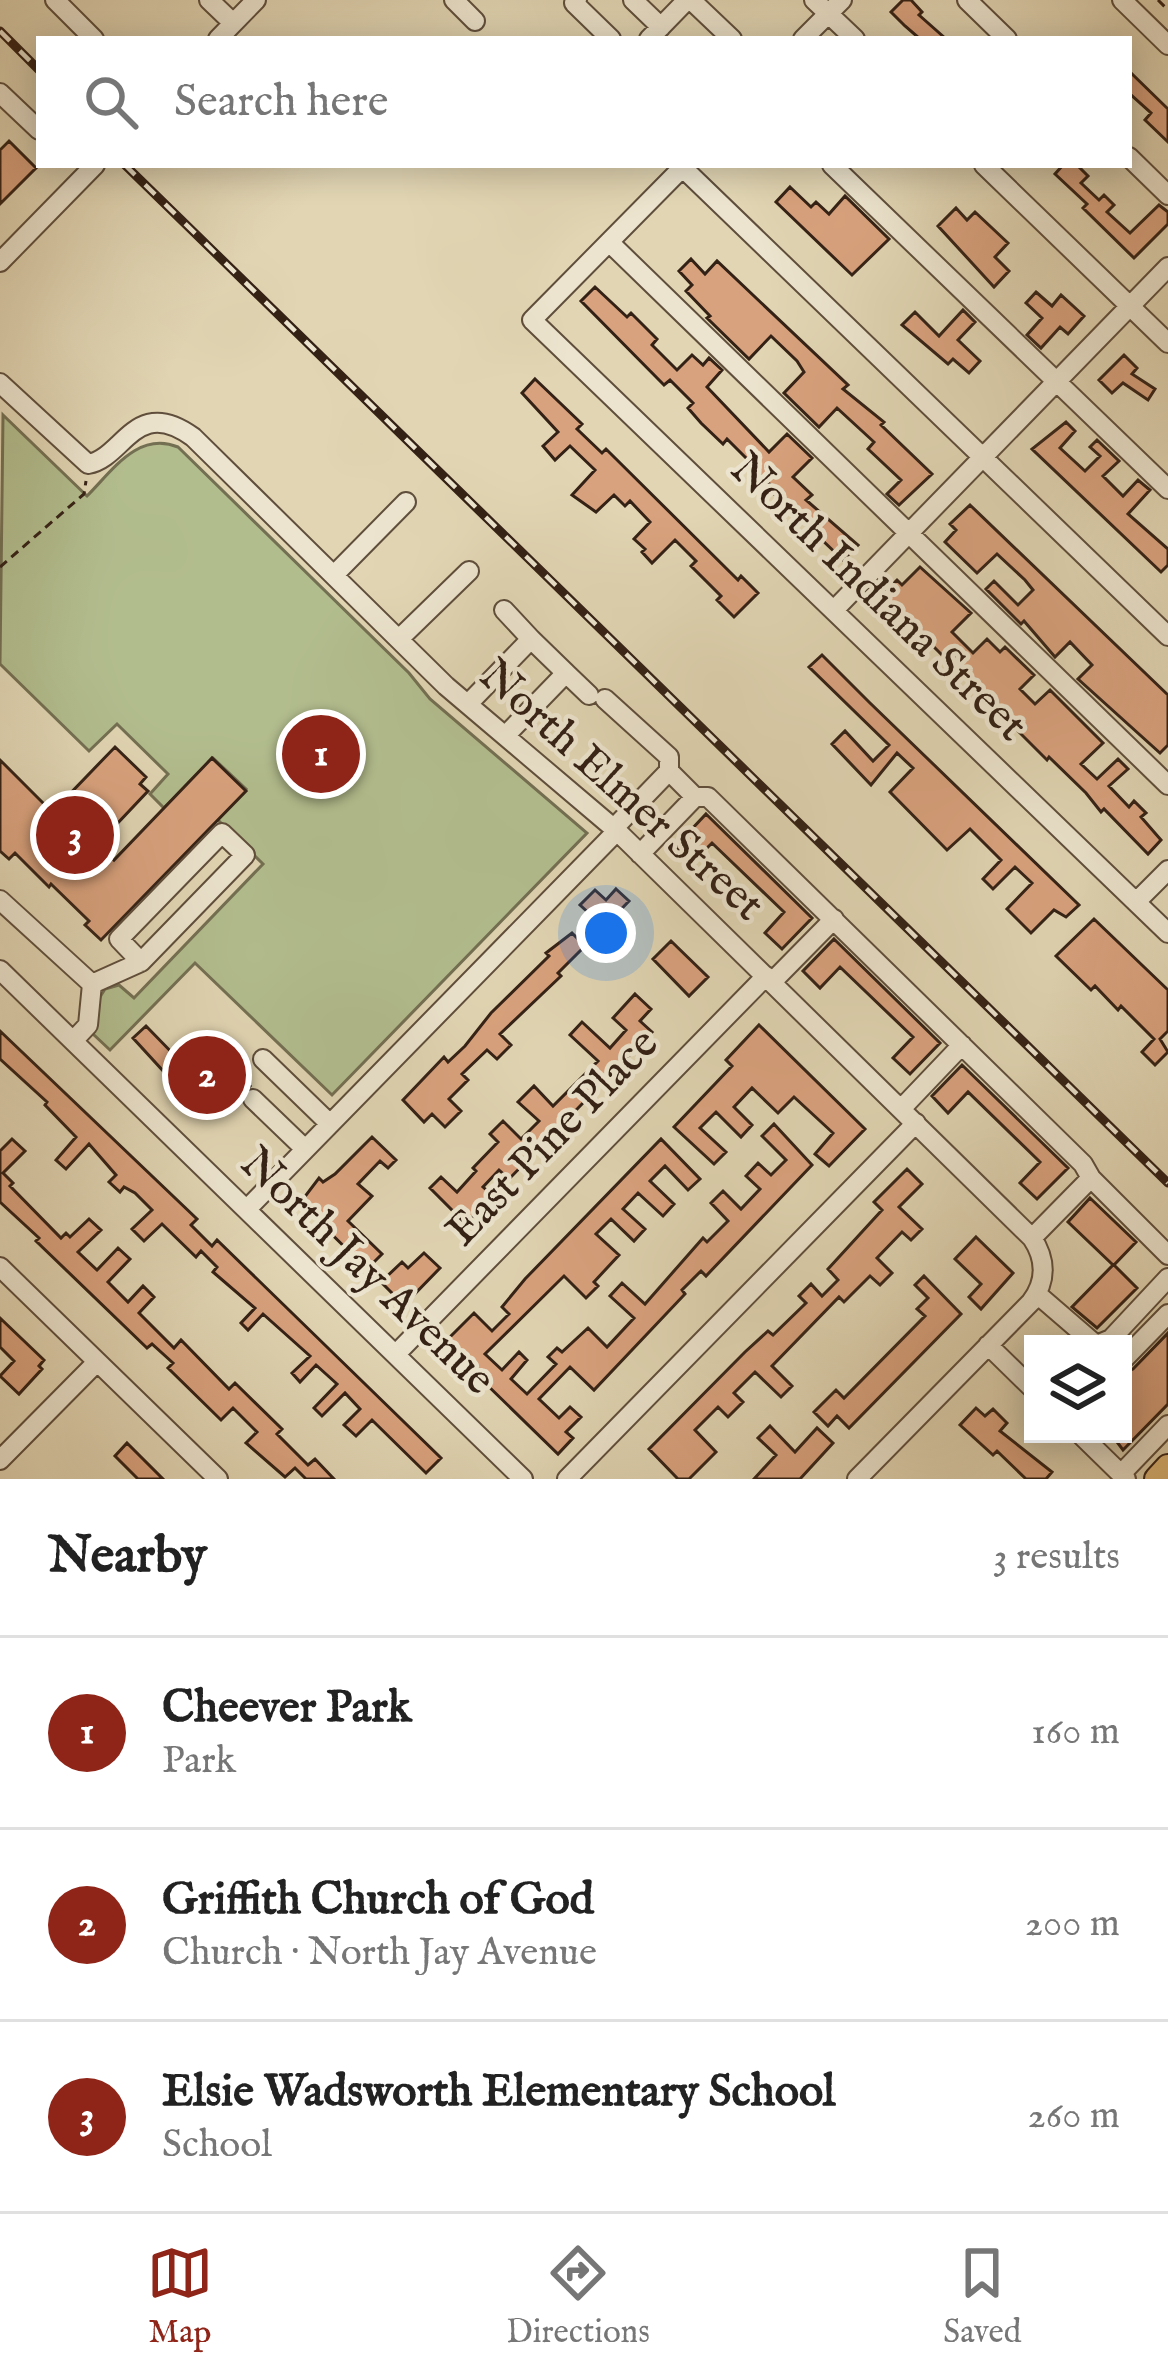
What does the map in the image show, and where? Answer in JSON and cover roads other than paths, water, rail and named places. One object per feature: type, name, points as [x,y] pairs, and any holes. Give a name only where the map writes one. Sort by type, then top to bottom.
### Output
[{"type":"main road","points":[[1157,1479],[1168,1468]]},
{"type":"street","points":[[55,0],[91,36]]},
{"type":"street","points":[[209,0],[233,23]]},
{"type":"street","points":[[221,36],[256,0]]},
{"type":"street","points":[[454,0],[475,21]]},
{"type":"street","points":[[577,0],[574,3],[608,36]]},
{"type":"street","points":[[633,0],[655,33],[689,0],[729,36]]},
{"type":"street","points":[[967,0],[1004,36]]},
{"type":"street","points":[[1122,0],[1168,45]]},
{"type":"street","points":[[805,36],[828,5],[853,36]]},
{"type":"street","points":[[0,93],[36,127]]},
{"type":"street","points":[[1132,161],[1168,195]]},
{"type":"street","points":[[4,250],[85,168]]},
{"type":"street","points":[[682,168],[609,242],[1168,785]]},
{"type":"street","points":[[686,168],[1168,636]]},
{"type":"street","points":[[835,168],[1168,489]]},
{"type":"street","points":[[987,168],[1168,343]]},
{"type":"street","name":"North Indiana Street","points":[[609,242],[532,320],[1168,933]]},
{"type":"street","points":[[835,609],[1168,267]]},
{"type":"street","name":"North Elmer Street","points":[[0,383],[88,464],[99,462],[124,436],[143,426],[180,429],[468,704],[615,830],[1032,1238]]},
{"type":"street","points":[[334,575],[406,502]]},
{"type":"street","points":[[399,640],[469,571]]},
{"type":"street","points":[[247,1209],[669,771],[669,757],[566,673],[504,610]]},
{"type":"street","points":[[468,704],[531,639]]},
{"type":"street","points":[[505,736],[566,673]]},
{"type":"street","points":[[669,771],[695,796],[708,797],[1083,1164],[1091,1178],[1168,1255]]},
{"type":"street","points":[[640,854],[695,796]]},
{"type":"street","points":[[92,984],[141,962],[245,855],[222,832],[119,939],[141,962]]},
{"type":"street","points":[[1136,902],[1168,869]]},
{"type":"street","points":[[0,900],[92,984]]},
{"type":"street","name":"East Pine Place","points":[[396,1354],[834,920]]},
{"type":"street","name":"North Jay Avenue","points":[[0,970],[524,1479]]},
{"type":"street","points":[[73,1041],[88,1025],[92,984]]},
{"type":"street","points":[[901,1108],[962,1046]]},
{"type":"street","points":[[263,1059],[330,1124]]},
{"type":"street","points":[[253,1099],[305,1150]]},
{"type":"street","points":[[567,1479],[916,1123]]},
{"type":"street","points":[[857,1479],[1037,1294],[1043,1264],[1032,1238],[1091,1178]]},
{"type":"street","points":[[0,1268],[218,1479]]},
{"type":"street","points":[[1116,1335],[1168,1278]]},
{"type":"street","points":[[1037,1294],[1086,1335]]},
{"type":"street","points":[[1132,1351],[1168,1314]]},
{"type":"street","points":[[988,1345],[1024,1380]]},
{"type":"street","points":[[0,1460],[97,1362]]},
{"type":"street","points":[[1088,1443],[1114,1474],[1168,1425]]},
{"type":"railway","points":[[0,31],[36,67]]},
{"type":"railway","points":[[128,168],[1168,1183]]},
{"type":"place","name":"Cheever Park","points":[[321,754]]},
{"type":"place","name":"Elsie Wadsworth Elementary School","points":[[75,835]]},
{"type":"place","name":"Griffith Church of God","points":[[207,1075]]}]
